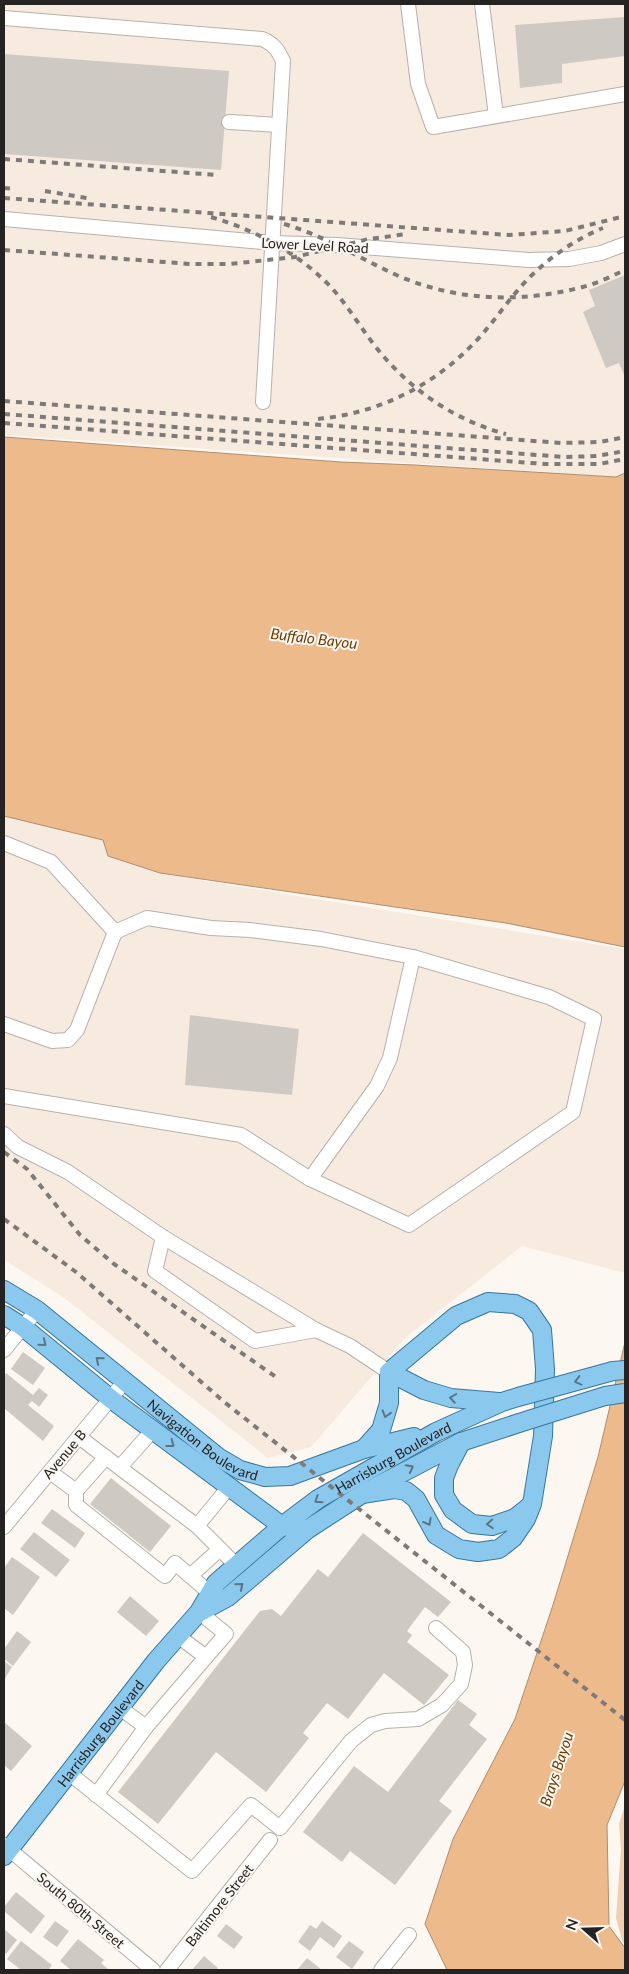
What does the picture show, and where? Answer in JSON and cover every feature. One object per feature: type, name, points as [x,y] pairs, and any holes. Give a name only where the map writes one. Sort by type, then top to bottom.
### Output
[{"type":"main road","name":"Navigation Boulevard","points":[[4,1290],[37,1310],[218,1457],[240,1470],[265,1477],[290,1476],[364,1449],[436,1432]]},
{"type":"main road","points":[[362,1494],[394,1489],[406,1491],[416,1499],[436,1535],[460,1549],[478,1552],[498,1549],[513,1538],[526,1520],[532,1504],[543,1436],[544,1369],[542,1330],[529,1311],[515,1304],[488,1302],[456,1316],[390,1372],[389,1403],[381,1430],[364,1449]]},
{"type":"main road","name":"Navigation Boulevard","points":[[4,1315],[23,1327],[111,1399],[282,1526],[308,1529]]},
{"type":"main road","name":"Harrisburg Boulevard","points":[[6,1850],[199,1612],[216,1583],[282,1526],[318,1499],[436,1432],[510,1400],[613,1371],[625,1370]]},
{"type":"main road","points":[[390,1372],[424,1390],[451,1398],[510,1400]]},
{"type":"main road","name":"Harrisburg Boulevard","points":[[199,1612],[228,1596],[308,1529],[362,1494],[461,1442],[605,1396],[625,1393]]},
{"type":"main road","points":[[461,1442],[444,1478],[444,1495],[453,1510],[472,1524],[492,1526],[514,1518],[532,1504]]},
{"type":"street","points":[[408,4],[418,84],[433,126],[625,94]]},
{"type":"street","points":[[482,4],[496,116]]},
{"type":"street","points":[[4,18],[262,38],[273,43],[283,61],[263,402]]},
{"type":"street","points":[[229,122],[279,126]]},
{"type":"street","name":"Lower Level Road","points":[[4,219],[272,243],[337,245],[549,261],[601,253],[625,244]]},
{"type":"street","points":[[4,843],[51,862],[115,932]]},
{"type":"street","points":[[4,1024],[52,1042],[68,1040],[77,1030],[115,932],[147,918],[212,928],[250,930],[321,939],[413,957],[549,997],[594,1019],[573,1112],[409,1226],[310,1179],[241,1135],[4,1096]]},
{"type":"street","points":[[310,1179],[377,1086],[390,1058],[413,957]]},
{"type":"street","points":[[4,1134],[18,1147],[68,1172],[163,1237],[316,1330],[350,1346],[390,1372]]},
{"type":"street","points":[[163,1237],[155,1271],[255,1342],[316,1330]]},
{"type":"street","points":[[4,1350],[37,1310]]},
{"type":"street","name":"Avenue B","points":[[4,1527],[125,1381]]},
{"type":"street","points":[[120,1467],[153,1430]]},
{"type":"street","points":[[79,1436],[197,1526],[236,1565]]},
{"type":"street","points":[[106,1456],[76,1491],[76,1505],[165,1576],[175,1563],[210,1593]]},
{"type":"street","points":[[50,1472],[76,1491]]},
{"type":"street","points":[[197,1526],[229,1487]]},
{"type":"street","points":[[190,1576],[220,1549]]},
{"type":"street","points":[[96,1795],[146,1727],[226,1634],[199,1612]]},
{"type":"street","points":[[69,1773],[192,1871],[251,1805],[280,1828],[351,1741],[371,1725],[385,1721],[418,1719],[442,1705],[461,1684],[465,1665],[463,1652],[436,1628]]},
{"type":"street","points":[[178,1636],[206,1657]]},
{"type":"street","points":[[120,1708],[146,1727]]},
{"type":"street","name":"Baltimore Street","points":[[168,1970],[270,1840]]},
{"type":"street","name":"South 80th Street","points":[[6,1850],[153,1970]]},
{"type":"street","points":[[380,1970],[409,1935]]},
{"type":"shaded area","points":[[4,4],[625,4],[625,473],[616,477],[4,435]]},
{"type":"shaded area","points":[[4,810],[107,841],[107,856],[162,874],[625,949],[625,1273],[522,1246],[405,1338],[311,1447],[268,1458],[63,1297],[4,1260]]},
{"type":"shaded area","points":[[625,1805],[625,1945],[616,1918],[621,1849],[619,1824]]},
{"type":"water","name":"Buffalo Bayou","points":[[4,437],[341,462],[616,477],[625,473],[625,947],[506,923],[160,873],[108,856],[103,840],[4,816]]},
{"type":"water","name":"Brays Bayou","points":[[625,1342],[625,1781],[607,1825],[609,1926],[625,1948],[625,1970],[447,1970],[425,1924],[453,1839],[515,1719],[553,1605],[598,1457]]},
{"type":"building","points":[[625,17],[625,56],[562,64],[562,83],[520,88],[515,25]]},
{"type":"building","points":[[4,54],[229,71],[221,170],[4,154]]},
{"type":"building","points":[[625,275],[625,377],[619,363],[606,368],[583,312],[595,306],[589,290]]},
{"type":"building","points":[[190,1015],[299,1029],[292,1095],[185,1085]]},
{"type":"building","points":[[23,1352],[45,1368],[33,1385],[11,1369]]},
{"type":"building","points":[[6,1373],[33,1395],[39,1388],[48,1395],[39,1407],[32,1401],[28,1405],[54,1426],[43,1441],[4,1408],[4,1376]]},
{"type":"building","points":[[111,1478],[171,1526],[150,1552],[90,1504]]},
{"type":"building","points":[[52,1509],[85,1533],[75,1548],[41,1523]]},
{"type":"building","points":[[34,1532],[70,1560],[56,1577],[20,1549]]},
{"type":"building","points":[[363,1533],[451,1602],[438,1617],[425,1607],[407,1631],[412,1635],[407,1642],[449,1675],[424,1705],[384,1673],[348,1719],[327,1703],[303,1733],[309,1738],[266,1792],[216,1752],[158,1824],[118,1792],[260,1611],[272,1609],[281,1616],[318,1569],[328,1577]]},
{"type":"building","points":[[12,1557],[40,1577],[13,1615],[4,1608],[4,1568]]},
{"type":"building","points":[[130,1596],[159,1621],[146,1636],[117,1612]]},
{"type":"building","points":[[17,1631],[31,1642],[13,1666],[4,1659],[4,1649]]},
{"type":"building","points":[[4,1661],[12,1667],[4,1680]]},
{"type":"building","points":[[458,1700],[477,1714],[469,1725],[487,1739],[439,1801],[452,1811],[395,1885],[350,1851],[342,1862],[303,1832],[354,1766],[388,1792]]},
{"type":"building","points":[[4,1722],[32,1746],[11,1771],[4,1765]]},
{"type":"building","points":[[16,1892],[45,1916],[31,1934],[4,1911],[4,1907]]},
{"type":"building","points":[[55,1921],[69,1931],[57,1947],[43,1937]]},
{"type":"building","points":[[322,1921],[342,1936],[334,1948],[320,1937],[310,1951],[298,1942],[310,1925],[316,1929]]},
{"type":"building","points":[[226,1924],[243,1937],[234,1949],[217,1936]]},
{"type":"building","points":[[4,1929],[17,1940],[6,1954],[4,1952]]},
{"type":"building","points":[[78,1939],[104,1960],[101,1963],[109,1970],[71,1970],[60,1961]]},
{"type":"building","points":[[21,1941],[52,1965],[48,1970],[21,1970],[7,1959]]},
{"type":"building","points":[[349,1941],[364,1952],[352,1969],[336,1957]]},
{"type":"building","points":[[204,1956],[218,1968],[216,1970],[192,1970]]},
{"type":"building","points":[[307,1958],[322,1970],[297,1970]]},
{"type":"railway","points":[[4,159],[217,175]]},
{"type":"railway","points":[[4,188],[16,189]]},
{"type":"railway","points":[[45,191],[87,198]]},
{"type":"railway","points":[[4,198],[509,235],[565,231],[625,216]]},
{"type":"railway","points":[[211,217],[258,235],[300,260],[333,289],[375,346],[402,376],[417,389],[450,411],[487,428],[506,434]]},
{"type":"railway","points":[[284,224],[325,240],[416,283],[464,295],[489,297],[540,295],[590,285],[625,270]]},
{"type":"railway","points":[[318,419],[341,416],[384,403],[425,383],[461,356],[488,328],[527,280],[546,262],[568,246],[603,228]]},
{"type":"railway","points":[[4,250],[191,264],[230,264],[295,257],[369,239],[407,234]]},
{"type":"railway","points":[[4,401],[561,443],[600,442],[625,437]]},
{"type":"railway","points":[[4,414],[564,457],[597,456],[625,451]]},
{"type":"railway","points":[[4,423],[545,464],[599,464],[625,459]]},
{"type":"railway","points":[[4,1152],[27,1169],[80,1235],[114,1264],[276,1377]]},
{"type":"railway","points":[[4,1219],[76,1272],[223,1401],[625,1720]]}]
